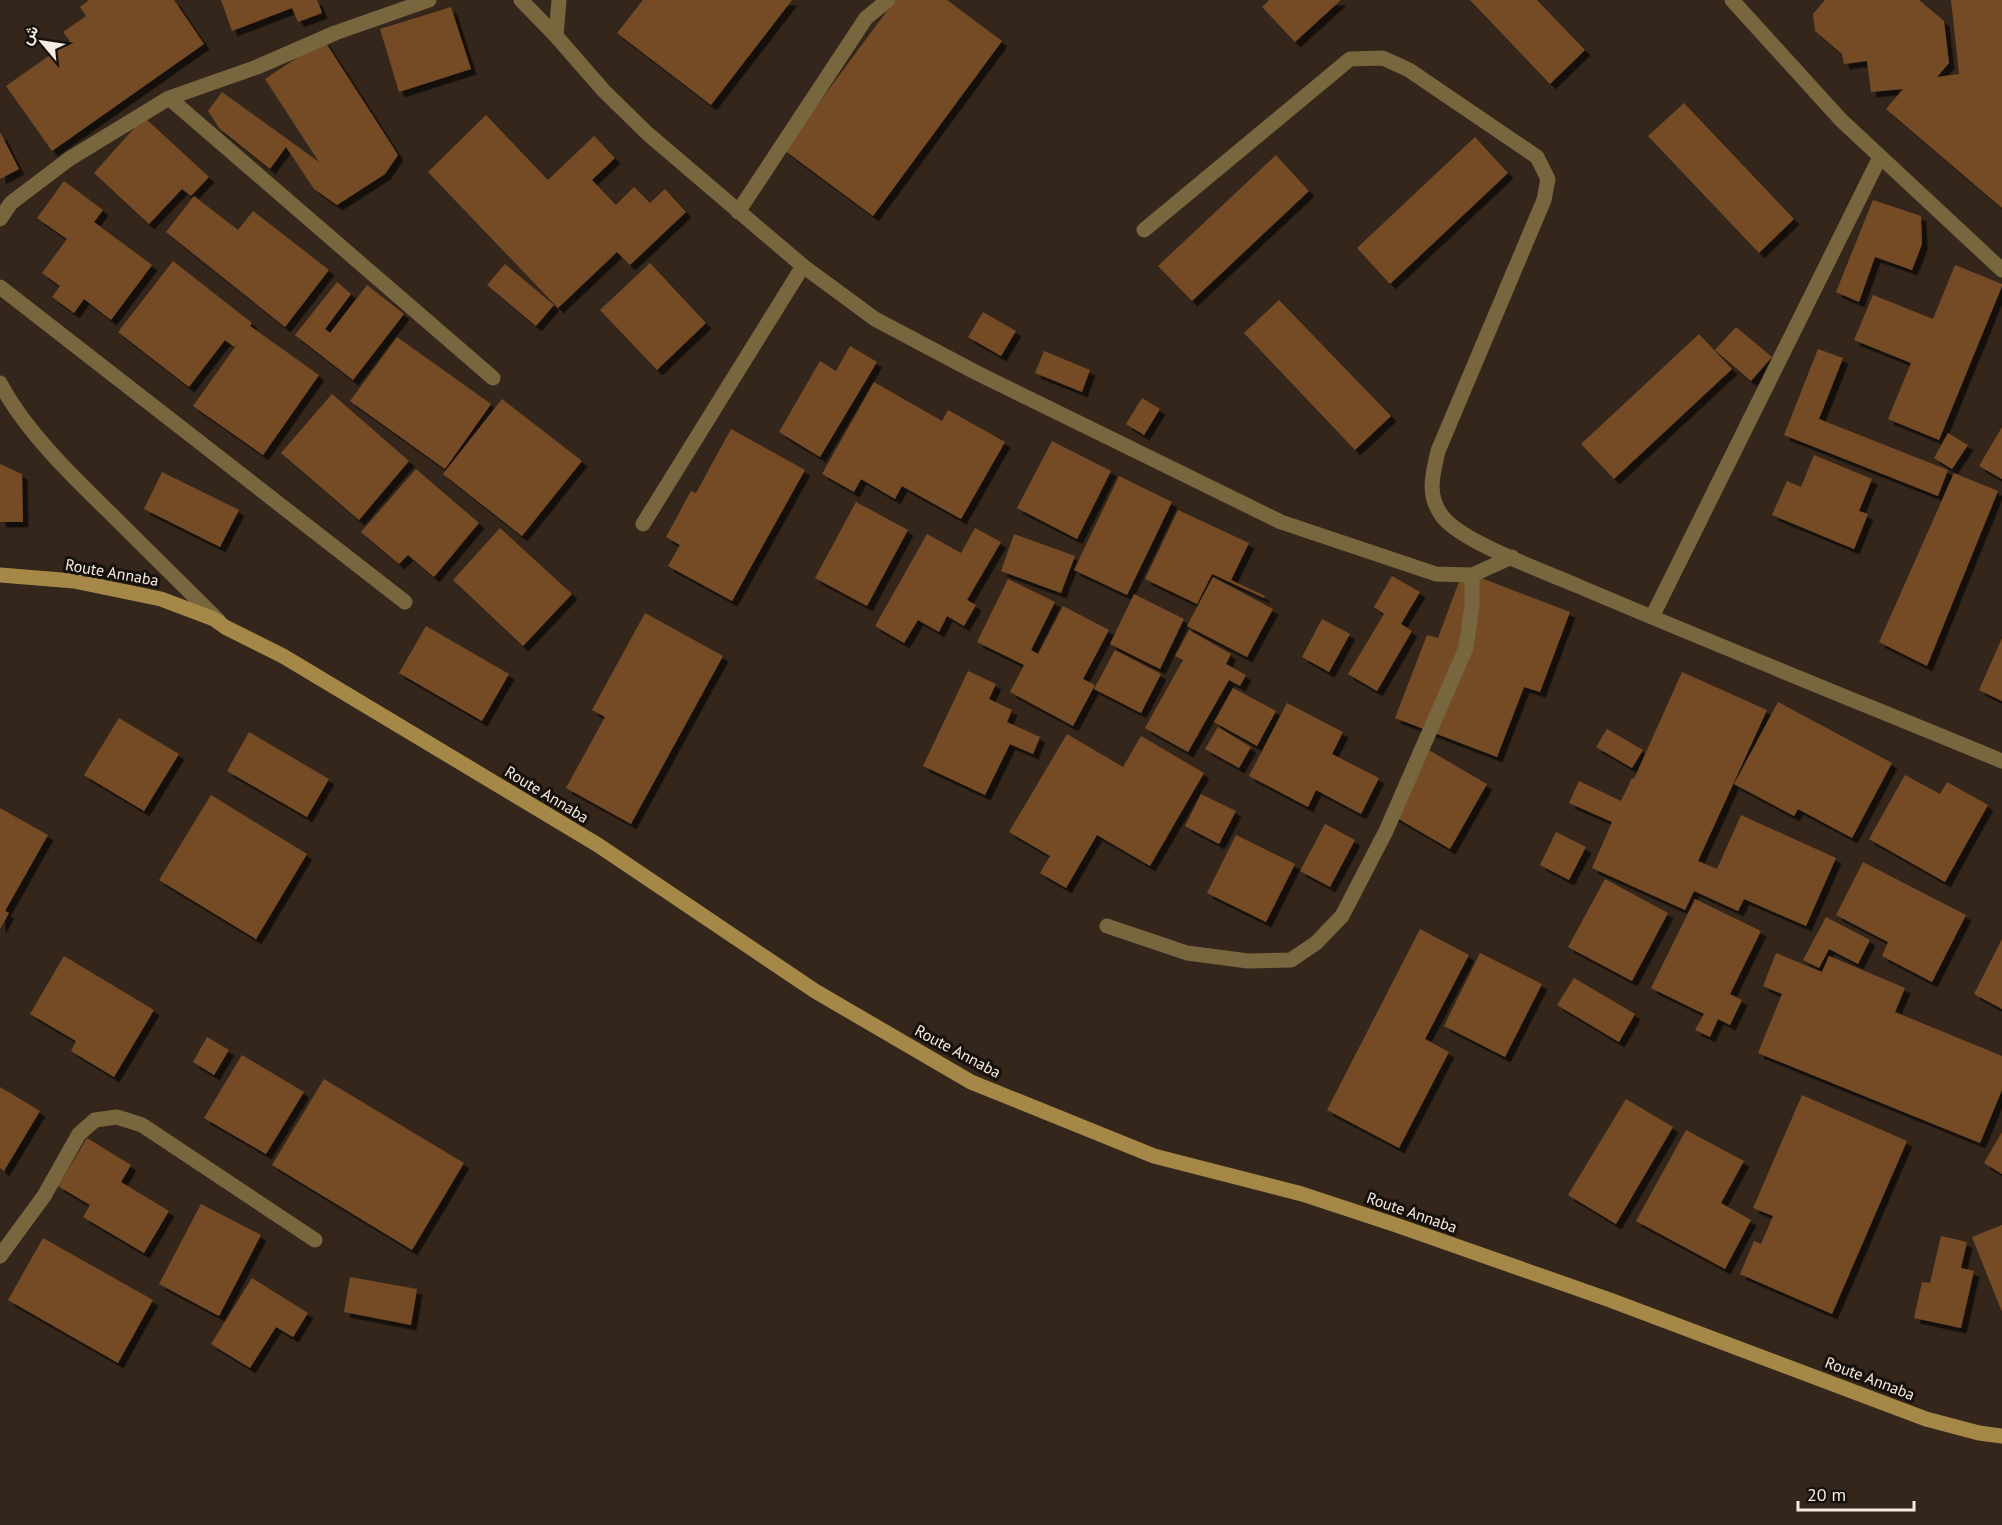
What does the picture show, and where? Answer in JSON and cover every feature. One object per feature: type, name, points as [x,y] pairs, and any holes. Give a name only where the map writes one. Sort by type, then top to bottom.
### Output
[{"type":"main road","name":"Route Annaba","points":[[0,575],[74,581],[161,598],[214,619],[225,627],[283,656],[598,845],[815,991],[971,1082],[1154,1156],[1302,1194],[1396,1225],[1633,1308],[1926,1419],[2002,1436]]},
{"type":"street","points":[[0,219],[11,203],[69,159],[169,99],[257,67],[335,33],[429,0]]},
{"type":"street","points":[[521,0],[556,36],[604,92],[648,134],[803,266],[885,325],[985,378],[1281,522],[1436,574],[1472,575],[1512,557]]},
{"type":"street","points":[[556,36],[560,0]]},
{"type":"street","points":[[738,212],[866,18],[888,0]]},
{"type":"street","points":[[1732,0],[1840,120],[2002,270]]},
{"type":"street","points":[[1144,230],[1350,59],[1383,58],[1410,70],[1537,157],[1548,179],[1544,200],[1438,451],[1430,489],[1442,515],[1462,534],[1512,557],[2002,761]]},
{"type":"street","points":[[169,99],[492,378]]},
{"type":"street","points":[[1652,617],[1880,157]]},
{"type":"street","points":[[643,524],[803,266]]},
{"type":"street","points":[[0,287],[405,602]]},
{"type":"street","points":[[0,383],[40,439],[75,479],[225,627]]},
{"type":"street","points":[[1107,926],[1187,953],[1248,961],[1291,960],[1316,944],[1342,916],[1381,840],[1466,648],[1472,605],[1472,575]]},
{"type":"street","points":[[0,1256],[44,1196],[79,1134],[95,1120],[117,1117],[142,1125],[315,1240]]},
{"type":"building","points":[[89,0],[174,0],[204,44],[52,151],[6,86],[70,41],[63,32],[86,16],[80,7]]},
{"type":"building","points":[[221,0],[317,0],[322,13],[298,22],[292,8],[232,31]]},
{"type":"building","points":[[643,0],[792,0],[711,105],[617,33]]},
{"type":"building","points":[[895,0],[947,0],[1002,41],[873,216],[784,150]]},
{"type":"building","points":[[1269,0],[1341,0],[1295,42],[1262,7]]},
{"type":"building","points":[[1470,0],[1537,0],[1585,50],[1550,84]]},
{"type":"building","points":[[1825,0],[1919,0],[1944,21],[1949,63],[1937,77],[1959,74],[1951,0],[2002,0],[2002,208],[1886,109],[1903,89],[1871,92],[1867,61],[1844,64],[1842,54],[1815,31],[1813,14]]},
{"type":"building","points":[[451,7],[471,69],[399,92],[380,29]]},
{"type":"building","points":[[324,40],[398,155],[385,174],[337,205],[314,189],[286,147],[270,169],[220,129],[208,111],[222,92],[319,162],[265,79]]},
{"type":"building","points":[[1684,103],[1794,219],[1759,253],[1648,136]]},
{"type":"building","points":[[486,115],[548,180],[594,136],[615,158],[592,180],[616,205],[634,187],[650,203],[665,189],[686,212],[630,265],[617,252],[558,308],[428,172]]},
{"type":"building","points":[[144,117],[209,177],[191,196],[182,189],[149,224],[94,173]]},
{"type":"building","points":[[0,132],[19,169],[0,179]]},
{"type":"building","points":[[1475,137],[1508,173],[1390,284],[1357,248]]},
{"type":"building","points":[[1276,155],[1309,191],[1192,301],[1158,266]]},
{"type":"building","points":[[64,181],[103,210],[94,222],[152,265],[111,320],[84,299],[74,313],[52,297],[60,286],[42,273],[67,239],[37,218]]},
{"type":"building","points":[[194,196],[238,230],[253,211],[329,270],[285,327],[166,232]]},
{"type":"building","points":[[1873,200],[1921,216],[1922,244],[1912,270],[1875,257],[1859,302],[1836,292]]},
{"type":"building","points":[[173,261],[252,323],[250,326],[319,375],[263,455],[193,406],[238,343],[234,347],[225,340],[189,387],[118,332]]},
{"type":"building","points":[[650,263],[706,323],[657,370],[600,310]]},
{"type":"building","points":[[505,264],[554,305],[536,326],[487,285]]},
{"type":"building","points":[[1955,265],[2002,284],[2002,286],[1939,440],[1888,419],[1911,363],[1854,340],[1873,295],[1933,319]]},
{"type":"building","points":[[337,282],[351,294],[325,329],[330,333],[367,285],[404,314],[353,380],[295,335]]},
{"type":"building","points":[[1279,300],[1391,416],[1355,450],[1244,333]]},
{"type":"building","points":[[983,312],[1016,331],[1001,356],[968,337]]},
{"type":"building","points":[[1736,327],[1772,357],[1751,381],[1715,350]]},
{"type":"building","points":[[1699,334],[1732,369],[1614,479],[1581,444]]},
{"type":"building","points":[[397,337],[491,404],[445,469],[350,401]]},
{"type":"building","points":[[850,346],[877,362],[820,457],[779,432],[820,361],[836,371]]},
{"type":"building","points":[[1818,349],[1843,358],[1819,419],[1948,470],[1938,496],[1784,435]]},
{"type":"building","points":[[1044,351],[1090,370],[1082,392],[1035,373]]},
{"type":"building","points":[[874,382],[942,421],[948,410],[1005,442],[961,519],[902,486],[895,499],[861,479],[854,492],[822,474]]},
{"type":"building","points":[[332,394],[409,461],[359,520],[281,453]]},
{"type":"building","points":[[1142,398],[1160,409],[1144,435],[1126,424]]},
{"type":"building","points":[[502,399],[582,461],[522,536],[443,474]]},
{"type":"building","points":[[2002,427],[2002,479],[1979,466]]},
{"type":"building","points":[[731,429],[805,470],[732,601],[668,566],[680,545],[666,537],[691,491],[696,493]]},
{"type":"building","points":[[1948,433],[1968,445],[1952,469],[1934,458]]},
{"type":"building","points":[[1052,441],[1111,471],[1077,539],[1017,508]]},
{"type":"building","points":[[1814,455],[1872,479],[1859,511],[1868,514],[1854,549],[1772,515],[1787,481],[1801,487]]},
{"type":"building","points":[[0,464],[22,474],[23,522],[0,522]]},
{"type":"building","points":[[416,469],[479,523],[434,577],[408,555],[399,564],[361,532]]},
{"type":"building","points":[[162,472],[239,510],[220,547],[144,509]]},
{"type":"building","points":[[1954,473],[1998,491],[1927,666],[1879,642]]},
{"type":"building","points":[[1119,476],[1172,502],[1127,595],[1074,570]]},
{"type":"building","points":[[856,502],[908,530],[867,606],[815,578]]},
{"type":"building","points":[[1178,510],[1249,543],[1231,580],[1265,596],[1264,598],[1212,574],[1197,604],[1145,579]]},
{"type":"building","points":[[500,528],[572,594],[523,646],[453,580]]},
{"type":"building","points":[[975,528],[1001,542],[967,600],[976,605],[964,626],[947,616],[939,632],[918,620],[904,643],[875,626],[927,534],[961,553]]},
{"type":"building","points":[[1014,534],[1075,556],[1061,593],[1001,571]]},
{"type":"building","points":[[1463,571],[1570,612],[1540,692],[1524,687],[1497,757],[1395,718],[1427,635],[1438,638]]},
{"type":"building","points":[[1392,576],[1420,592],[1401,624],[1412,631],[1377,691],[1348,674],[1384,614],[1374,607]]},
{"type":"building","points":[[1213,577],[1273,609],[1247,657],[1187,626]]},
{"type":"building","points":[[1008,579],[1055,602],[1031,650],[1038,654],[1063,606],[1109,630],[1083,679],[1095,685],[1073,726],[1010,692],[1024,665],[977,642]]},
{"type":"building","points":[[1134,594],[1184,619],[1160,669],[1110,644]]},
{"type":"building","points":[[645,613],[723,656],[631,824],[566,788],[605,717],[592,710]]},
{"type":"building","points":[[1322,619],[1350,634],[1329,672],[1302,657]]},
{"type":"building","points":[[426,626],[509,674],[482,721],[399,673]]},
{"type":"building","points":[[1189,630],[1231,654],[1226,664],[1246,675],[1240,686],[1229,680],[1188,752],[1145,728],[1183,660],[1175,656]]},
{"type":"building","points":[[2002,638],[2002,701],[1979,690]]},
{"type":"building","points":[[1115,650],[1161,674],[1141,713],[1094,689]]},
{"type":"building","points":[[968,671],[996,684],[989,699],[1012,710],[1007,722],[1040,737],[1033,754],[1010,744],[985,795],[923,766]]},
{"type":"building","points":[[1682,672],[1767,710],[1698,861],[1717,869],[1741,815],[1836,858],[1806,926],[1744,899],[1738,911],[1694,891],[1685,910],[1592,868],[1612,822],[1569,803],[1579,781],[1621,801],[1632,778],[1634,779]]},
{"type":"building","points":[[1233,688],[1276,711],[1257,746],[1214,722]]},
{"type":"building","points":[[1778,702],[1892,763],[1852,838],[1798,809],[1794,816],[1734,784]]},
{"type":"building","points":[[1287,703],[1343,732],[1332,754],[1379,778],[1361,814],[1316,790],[1308,807],[1249,776]]},
{"type":"building","points":[[119,718],[179,754],[144,811],[84,775]]},
{"type":"building","points":[[1218,727],[1251,747],[1239,768],[1205,749]]},
{"type":"building","points":[[1607,729],[1643,750],[1632,768],[1596,747]]},
{"type":"building","points":[[249,732],[329,779],[307,817],[227,771]]},
{"type":"building","points":[[1067,734],[1123,767],[1141,736],[1204,773],[1150,866],[1097,835],[1066,888],[1040,873],[1050,856],[1009,832]]},
{"type":"building","points":[[1427,749],[1487,784],[1450,849],[1390,814]]},
{"type":"building","points":[[1905,775],[1940,794],[1947,782],[1988,805],[1945,882],[1869,839]]},
{"type":"building","points":[[1201,794],[1236,811],[1219,844],[1185,826]]},
{"type":"building","points":[[211,795],[307,854],[256,939],[159,880]]},
{"type":"building","points":[[0,808],[48,835],[5,911],[9,913],[0,929]]},
{"type":"building","points":[[1325,824],[1355,840],[1330,887],[1300,871]]},
{"type":"building","points":[[1556,832],[1586,847],[1569,880],[1540,865]]},
{"type":"building","points":[[1236,835],[1295,864],[1266,922],[1207,893]]},
{"type":"building","points":[[1863,862],[1966,915],[1932,982],[1882,956],[1888,942],[1836,915]]},
{"type":"building","points":[[1605,879],[1668,913],[1632,981],[1568,947]]},
{"type":"building","points":[[1695,899],[1761,931],[1730,994],[1742,1000],[1730,1025],[1718,1019],[1710,1037],[1695,1030],[1704,1014],[1651,988]]},
{"type":"building","points":[[1826,917],[1870,940],[1858,964],[1829,949],[1819,968],[1803,960]]},
{"type":"building","points":[[1420,929],[1469,955],[1425,1039],[1449,1052],[1399,1148],[1327,1110]]},
{"type":"building","points":[[2002,939],[2002,1009],[1974,994]]},
{"type":"building","points":[[1480,953],[1542,984],[1505,1057],[1444,1026]]},
{"type":"building","points":[[1776,953],[1822,972],[1829,956],[1905,988],[1895,1012],[2002,1056],[2002,1090],[1980,1143],[1758,1053],[1782,994],[1763,986]]},
{"type":"building","points":[[64,956],[154,1010],[114,1077],[71,1051],[76,1041],[30,1014]]},
{"type":"building","points":[[1574,978],[1635,1014],[1619,1042],[1557,1005]]},
{"type":"building","points":[[207,1037],[229,1050],[214,1075],[193,1062]]},
{"type":"building","points":[[242,1055],[304,1092],[266,1154],[204,1118]]},
{"type":"building","points":[[324,1079],[464,1163],[412,1250],[272,1165]]},
{"type":"building","points":[[0,1087],[40,1111],[4,1171],[0,1168]]},
{"type":"building","points":[[1802,1095],[1907,1141],[1832,1314],[1740,1274],[1754,1241],[1761,1244],[1773,1216],[1753,1208]]},
{"type":"building","points":[[1626,1099],[1673,1127],[1616,1224],[1568,1195]]},
{"type":"building","points":[[1686,1130],[1744,1161],[1721,1203],[1751,1220],[1725,1269],[1636,1221]]},
{"type":"building","points":[[2002,1132],[2002,1174],[1984,1163]]},
{"type":"building","points":[[87,1138],[131,1165],[121,1182],[169,1211],[144,1253],[83,1217],[90,1205],[58,1186]]},
{"type":"building","points":[[201,1204],[261,1235],[219,1316],[159,1284]]},
{"type":"building","points":[[2002,1225],[2002,1312],[1972,1237]]},
{"type":"building","points":[[1941,1236],[1967,1242],[1961,1268],[1974,1271],[1961,1328],[1914,1318],[1922,1282],[1930,1283]]},
{"type":"building","points":[[43,1238],[153,1300],[118,1363],[8,1300]]},
{"type":"building","points":[[350,1277],[417,1289],[411,1325],[344,1312]]},
{"type":"building","points":[[252,1278],[308,1313],[293,1337],[276,1327],[250,1368],[211,1344]]}]
